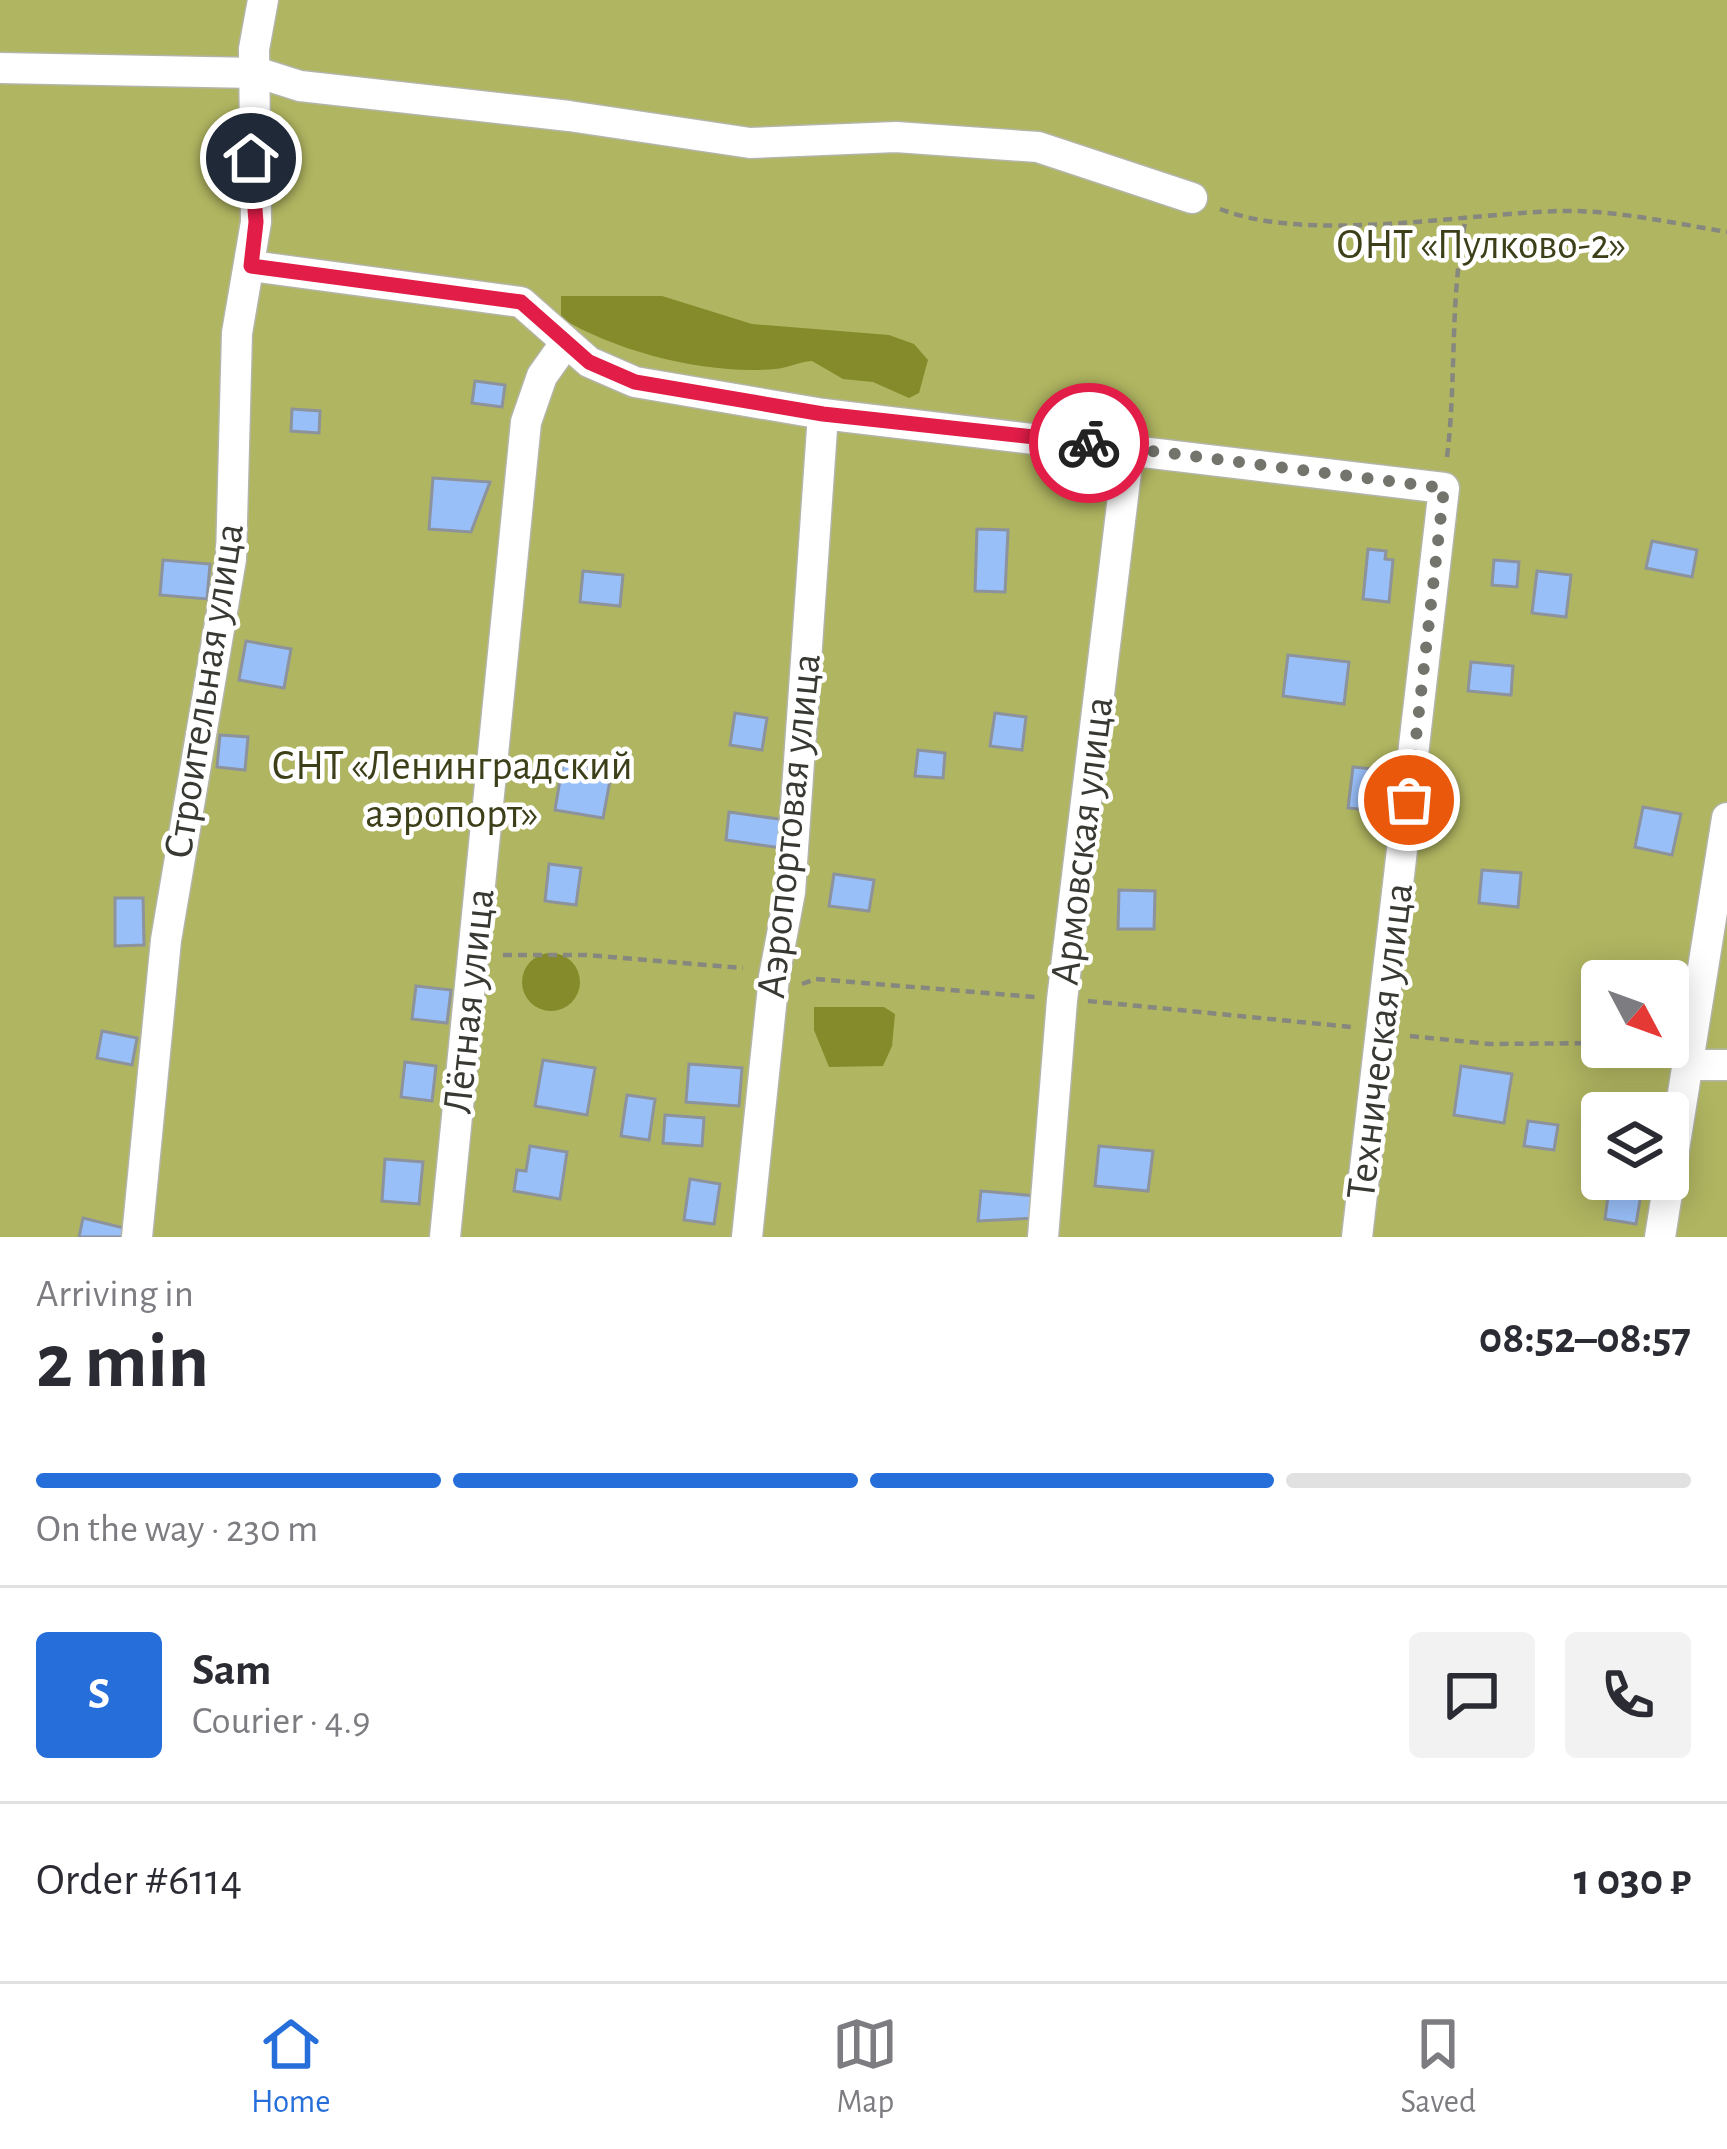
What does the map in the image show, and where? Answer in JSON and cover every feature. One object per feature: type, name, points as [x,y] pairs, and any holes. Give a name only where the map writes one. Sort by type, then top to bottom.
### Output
[{"type":"lane","name":"Строительная улица","points":[[137,1237],[166,940],[231,560],[236,333],[251,266],[259,73],[254,49],[263,0]]},
{"type":"lane","points":[[0,68],[259,73],[300,86],[569,116],[750,143],[896,137],[1038,147],[1192,198]]},
{"type":"lane","points":[[251,266],[521,302],[543,318],[564,345],[635,382],[823,414],[1444,488]]},
{"type":"lane","name":"Лётная улица","points":[[445,1237],[526,422],[542,376],[564,345]]},
{"type":"lane","name":"Аэропортовая улица","points":[[747,1237],[774,977],[790,892],[823,414]]},
{"type":"lane","name":"Армовская улица","points":[[1043,1237],[1063,1000],[1129,447]]},
{"type":"lane","name":"Техническая улица","points":[[1357,1237],[1444,488]]},
{"type":"lane","points":[[1689,1059],[1727,818]]},
{"type":"lane","points":[[1689,1065],[1727,1065]]},
{"type":"lane","points":[[1660,1237],[1688,1068]]},
{"type":"path","points":[[1192,198],[1243,218],[1376,224],[1565,211],[1727,232]]},
{"type":"path","points":[[1444,488],[1453,418],[1455,268],[1466,218]]},
{"type":"green space","name":"СНТ «Ленинградский аэропорт»","points":[[0,0],[1727,0],[1727,1237],[0,1237]]},
{"type":"shaded area","points":[[561,296],[662,296],[752,324],[889,335],[914,344],[928,360],[919,393],[909,398],[873,382],[843,379],[812,361],[749,370],[694,365],[637,351],[584,330],[561,318]]},
{"type":"shaded area","points":[[551,953],[572,961],[580,982],[572,1003],[551,1011],[530,1003],[522,982],[530,961]]},
{"type":"shaded area","points":[[814,1007],[884,1007],[895,1014],[892,1046],[883,1066],[829,1067],[814,1030]]},
{"type":"building","points":[[475,381],[505,385],[502,407],[472,403]]},
{"type":"building","points":[[292,409],[320,411],[319,433],[291,431]]},
{"type":"building","points":[[433,478],[490,482],[471,532],[429,529]]},
{"type":"building","points":[[977,529],[1008,530],[1005,592],[975,591]]},
{"type":"building","points":[[1652,541],[1697,550],[1692,577],[1646,568]]},
{"type":"building","points":[[1368,549],[1386,551],[1385,559],[1393,560],[1389,602],[1363,599]]},
{"type":"building","points":[[163,560],[210,564],[207,599],[160,595]]},
{"type":"building","points":[[1494,560],[1519,562],[1517,587],[1492,585]]},
{"type":"building","points":[[583,571],[623,575],[620,606],[580,602]]},
{"type":"building","points":[[1537,571],[1571,575],[1566,617],[1532,613]]},
{"type":"building","points":[[246,641],[291,649],[284,688],[239,680]]},
{"type":"building","points":[[1288,655],[1349,662],[1344,704],[1283,696]]},
{"type":"building","points":[[1471,662],[1513,666],[1511,695],[1468,691]]},
{"type":"building","points":[[735,713],[767,718],[762,750],[730,745]]},
{"type":"building","points":[[995,713],[1026,717],[1022,750],[990,746]]},
{"type":"building","points":[[220,735],[248,737],[245,770],[217,767]]},
{"type":"building","points":[[918,750],[945,753],[943,778],[915,776]]},
{"type":"building","points":[[563,762],[612,770],[603,818],[555,810]]},
{"type":"building","points":[[1353,767],[1393,771],[1389,812],[1348,808]]},
{"type":"building","points":[[1643,807],[1681,814],[1672,855],[1635,847]]},
{"type":"building","points":[[729,812],[786,820],[782,848],[726,840]]},
{"type":"building","points":[[549,864],[581,868],[576,905],[545,901]]},
{"type":"building","points":[[1482,870],[1521,873],[1518,907],[1479,903]]},
{"type":"building","points":[[834,874],[874,880],[869,911],[829,906]]},
{"type":"building","points":[[1119,890],[1155,891],[1154,929],[1118,929]]},
{"type":"building","points":[[115,898],[143,898],[144,945],[115,946]]},
{"type":"building","points":[[416,986],[451,990],[447,1023],[412,1019]]},
{"type":"building","points":[[102,1031],[137,1038],[132,1065],[97,1058]]},
{"type":"building","points":[[543,1060],[595,1068],[587,1115],[535,1106]]},
{"type":"building","points":[[405,1062],[436,1066],[432,1101],[401,1097]]},
{"type":"building","points":[[689,1064],[742,1068],[739,1106],[686,1102]]},
{"type":"building","points":[[1461,1066],[1512,1074],[1504,1123],[1454,1115]]},
{"type":"building","points":[[627,1095],[655,1099],[649,1140],[621,1136]]},
{"type":"building","points":[[665,1115],[704,1118],[702,1146],[663,1143]]},
{"type":"building","points":[[1528,1121],[1558,1125],[1554,1150],[1524,1146]]},
{"type":"building","points":[[530,1146],[567,1152],[560,1199],[514,1191],[517,1170],[526,1171]]},
{"type":"building","points":[[1099,1146],[1153,1151],[1148,1191],[1095,1186]]},
{"type":"building","points":[[385,1159],[423,1162],[419,1204],[382,1201]]},
{"type":"building","points":[[690,1179],[720,1184],[714,1224],[684,1220]]},
{"type":"building","points":[[981,1191],[1037,1196],[1035,1218],[978,1221]]},
{"type":"building","points":[[1608,1200],[1640,1200],[1636,1224],[1605,1219]]},
{"type":"building","points":[[83,1218],[124,1228],[122,1237],[79,1237]]},
{"type":"way so far","points":[[1089,443],[1444,488],[1409,800]]},
{"type":"route","points":[[251,158],[256,222],[251,266],[521,302],[543,318],[564,345],[635,382],[823,414],[1089,443]]},
{"type":"park label","name":"ОНТ «Пулково-2»","points":[[1481,245]]}]
